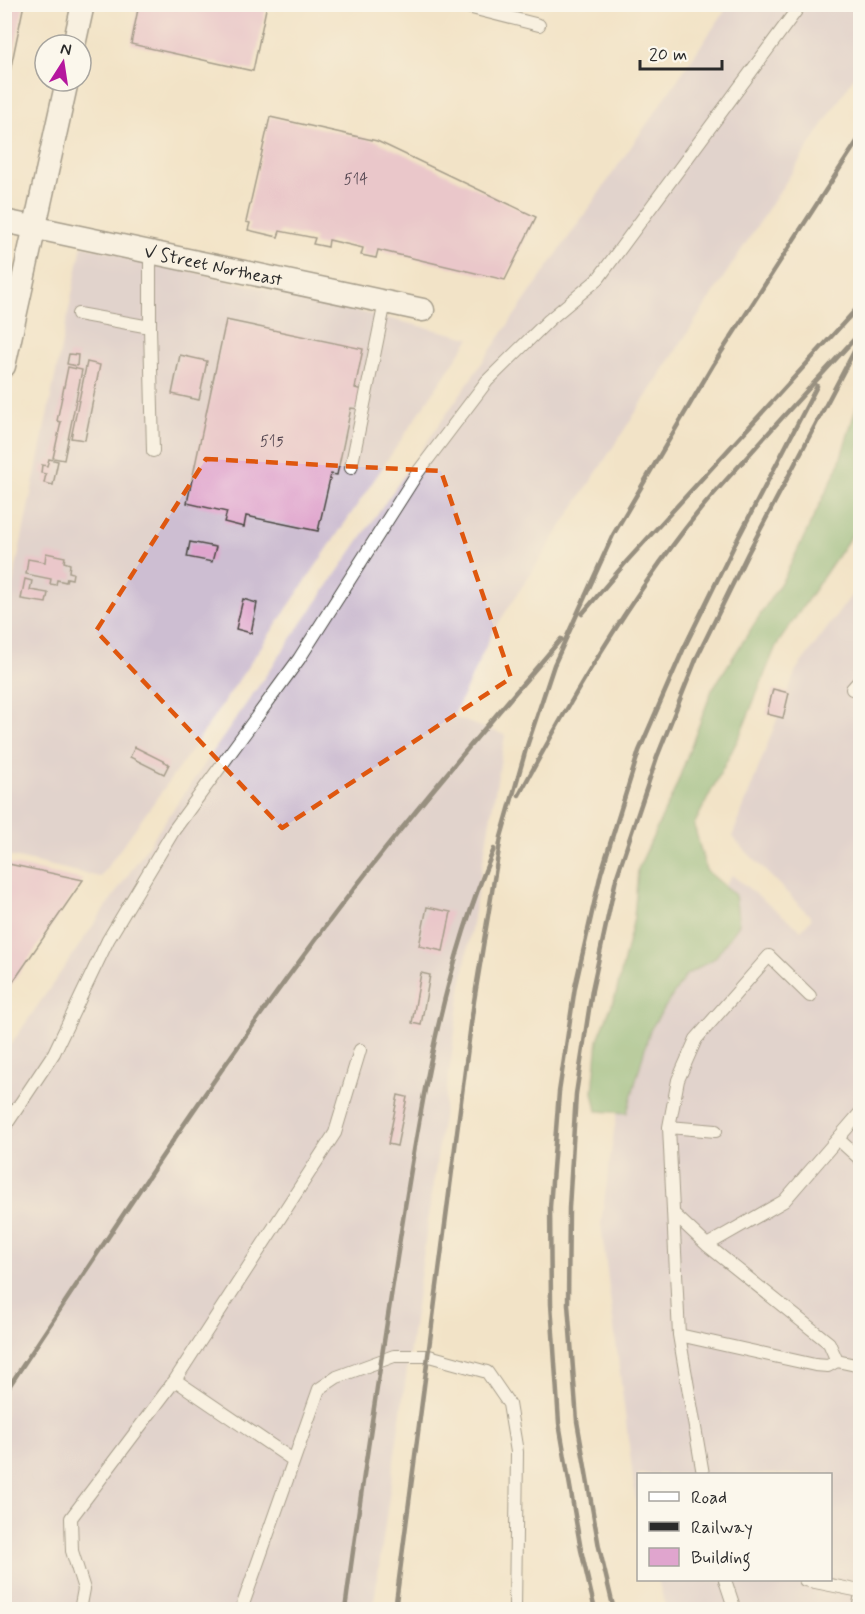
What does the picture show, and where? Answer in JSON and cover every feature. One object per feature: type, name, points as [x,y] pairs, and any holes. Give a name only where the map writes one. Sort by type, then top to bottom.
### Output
[{"type":"street","points":[[77,33],[83,4]]},
{"type":"street","points":[[4,366],[64,93]]},
{"type":"street","name":"V Street Northeast","points":[[4,221],[423,310]]},
{"type":"lane","points":[[456,4],[539,25]]},
{"type":"lane","points":[[4,1128],[54,1053],[108,940],[174,830],[299,659],[418,472],[487,381],[549,320],[598,279],[801,4]]},
{"type":"lane","points":[[150,252],[153,451]]},
{"type":"lane","points":[[351,468],[385,302]]},
{"type":"lane","points":[[78,314],[150,327]]},
{"type":"lane","points":[[703,1473],[679,1335],[669,1127],[678,1080],[696,1039],[769,956],[810,996]]},
{"type":"lane","points":[[80,1610],[84,1589],[72,1551],[70,1518],[175,1380],[335,1132],[360,1050]]},
{"type":"lane","points":[[707,1245],[784,1201],[861,1113]]},
{"type":"lane","points":[[669,1127],[716,1131]]},
{"type":"lane","points":[[838,1138],[861,1160]]},
{"type":"lane","points":[[673,1213],[707,1245],[829,1343],[837,1361]]},
{"type":"lane","points":[[679,1335],[815,1365],[828,1366],[837,1361],[861,1366]]},
{"type":"lane","points":[[241,1610],[319,1389],[337,1377],[394,1356],[429,1356],[487,1372],[509,1404],[517,1452],[515,1610]]},
{"type":"lane","points":[[175,1380],[293,1460]]},
{"type":"lane","points":[[725,1581],[735,1610]]},
{"type":"lane","points":[[810,1581],[861,1591]]},
{"type":"lane","points":[[858,1610],[861,1599]]},
{"type":"highlighted area","points":[[206,459],[441,471],[511,678],[282,828],[96,631]]},
{"type":"shaded area","points":[[729,5],[860,5],[860,68],[492,633],[453,717],[505,735],[463,976],[373,1609],[5,1610],[5,1053]]},
{"type":"shaded area","points":[[82,245],[470,338],[186,758],[100,877],[5,855],[5,621]]},
{"type":"shaded area","points":[[860,584],[860,1609],[666,1609],[658,1581],[832,1581],[832,1473],[637,1473],[637,1506],[601,1224],[633,1022],[732,875],[801,930],[812,918],[732,837],[796,670]]},
{"type":"green space","points":[[860,401],[860,523],[776,646],[741,733],[694,825],[706,870],[735,895],[739,924],[715,958],[686,975],[650,1030],[627,1113],[597,1111],[593,1092],[598,1039],[616,994],[634,918],[638,869],[675,789],[712,690],[785,576],[838,467]]},
{"type":"building","points":[[4,4],[24,4],[6,91],[4,91]]},
{"type":"building","points":[[139,4],[267,4],[253,71],[131,44]]},
{"type":"building","points":[[270,117],[377,141],[536,217],[505,280],[378,250],[376,258],[361,255],[363,248],[329,240],[328,247],[313,244],[315,238],[280,231],[278,237],[248,230],[250,223],[246,222]]},
{"type":"building","points":[[226,320],[363,349],[355,388],[362,390],[358,409],[351,408],[337,475],[331,474],[318,531],[246,516],[244,527],[224,522],[227,512],[187,503]]},
{"type":"building","points":[[69,354],[78,355],[77,366],[67,364]]},
{"type":"building","points":[[180,355],[207,361],[199,400],[172,394]]},
{"type":"building","points":[[87,362],[100,365],[85,440],[71,438]]},
{"type":"building","points":[[68,367],[82,370],[64,460],[53,458],[61,422],[57,421]]},
{"type":"building","points":[[49,459],[58,461],[53,485],[44,483],[46,474],[41,473],[42,465],[47,466]]},
{"type":"building","points":[[190,542],[216,547],[212,562],[187,557]]},
{"type":"building","points":[[46,553],[65,557],[64,562],[70,564],[69,572],[73,573],[72,579],[67,578],[66,582],[57,580],[56,585],[50,584],[51,579],[26,574],[28,559],[45,562]]},
{"type":"building","points":[[25,579],[32,581],[30,590],[48,593],[46,603],[21,599]]},
{"type":"building","points":[[243,599],[257,603],[251,633],[236,629]]},
{"type":"building","points":[[773,689],[789,693],[783,718],[767,714]]},
{"type":"building","points":[[135,747],[169,764],[164,774],[130,757]]},
{"type":"building","points":[[4,863],[83,880],[4,995]]},
{"type":"building","points":[[427,907],[451,912],[443,951],[419,946]]},
{"type":"building","points":[[421,973],[430,975],[421,1025],[412,1023]]},
{"type":"building","points":[[398,1095],[407,1097],[397,1146],[388,1144]]},
{"type":"railway","points":[[395,1610],[474,1001],[501,837],[526,749],[554,665],[613,535],[713,365],[860,137]]},
{"type":"railway","points":[[582,614],[627,561],[860,305]]},
{"type":"railway","points":[[519,795],[602,651],[671,548],[715,493],[860,333]]},
{"type":"railway","points":[[614,1610],[599,1547],[577,1421],[568,1304],[569,1208],[576,1094],[592,990],[616,879],[657,757],[697,657],[748,553],[859,342]]},
{"type":"railway","points":[[595,1610],[581,1550],[559,1423],[551,1304],[550,1207],[559,1092],[575,987],[601,873],[639,751],[683,650],[817,386]]},
{"type":"railway","points":[[4,1394],[239,1045],[350,893],[561,639]]},
{"type":"railway","points":[[345,1610],[378,1382],[424,1094],[459,945],[494,849]]}]
